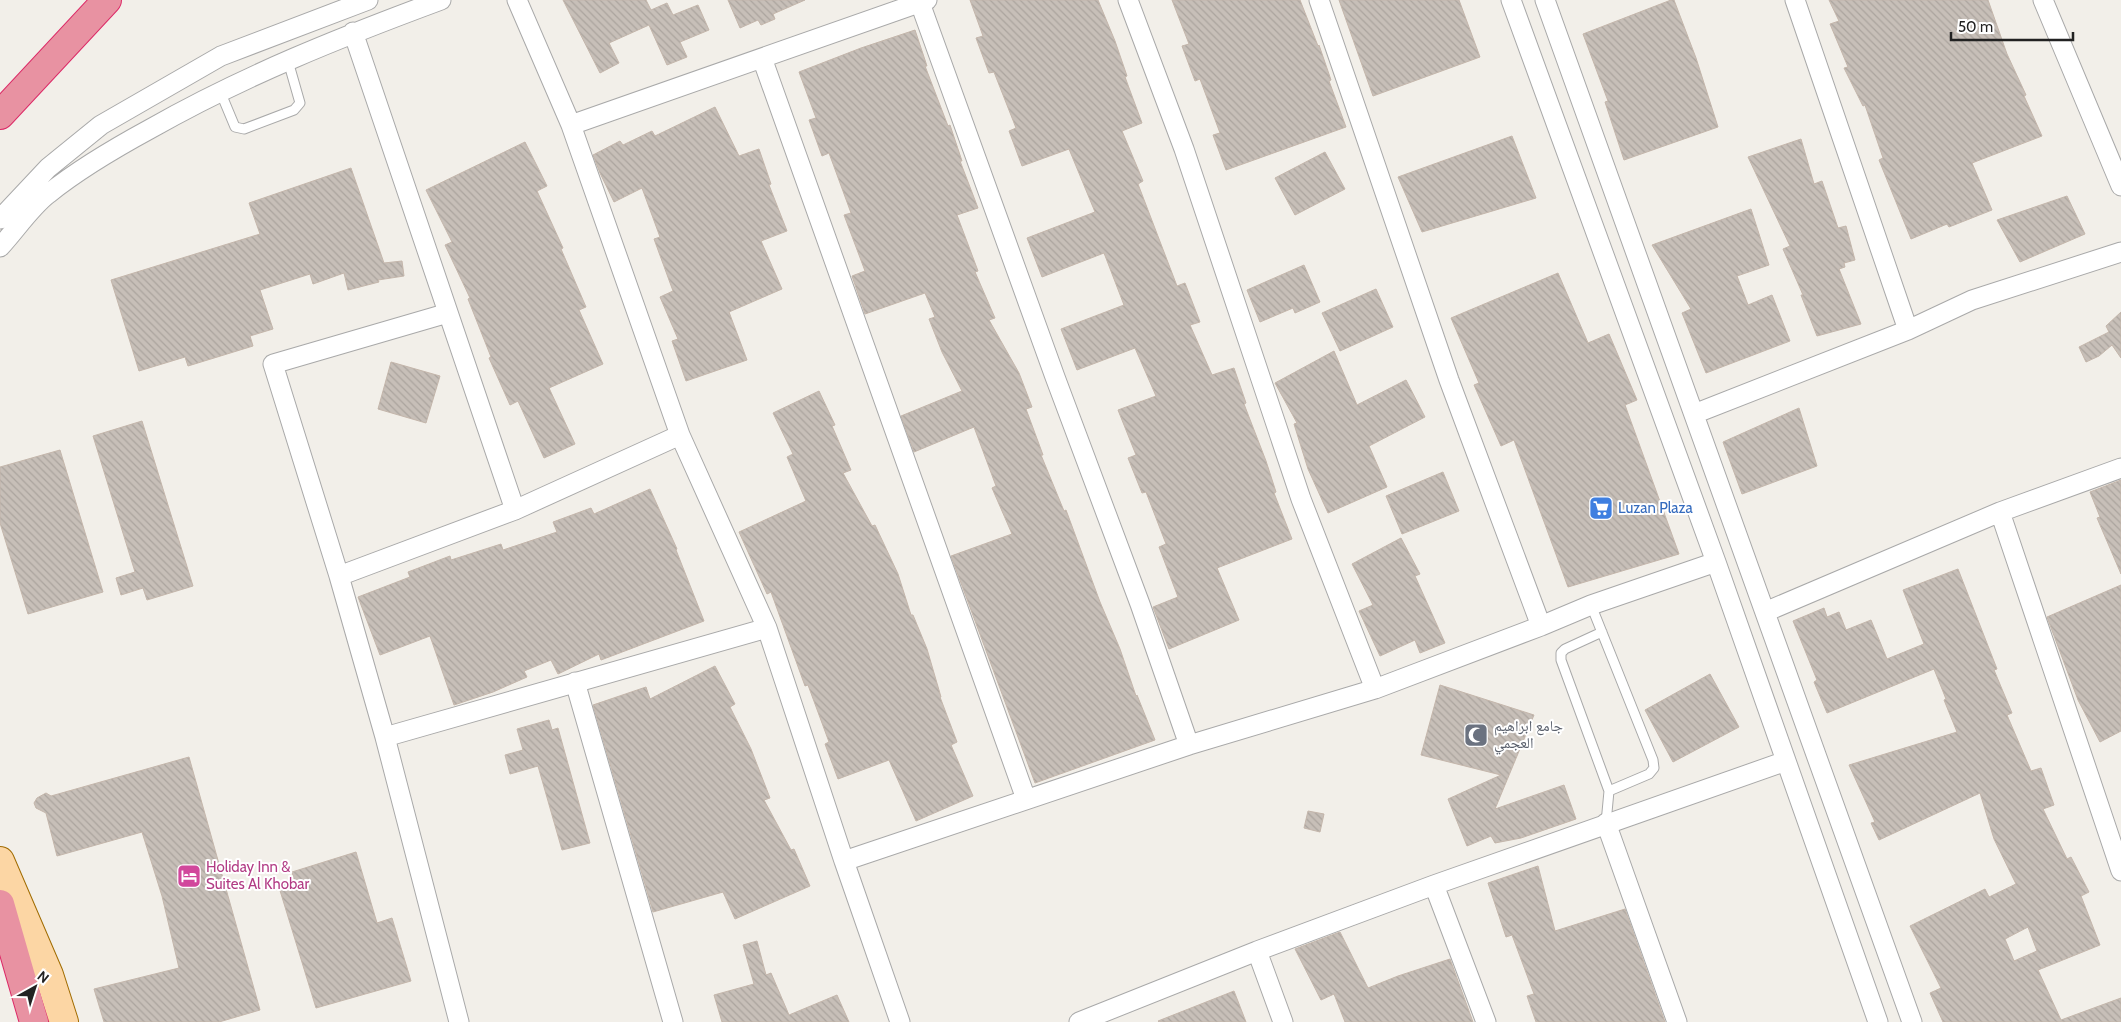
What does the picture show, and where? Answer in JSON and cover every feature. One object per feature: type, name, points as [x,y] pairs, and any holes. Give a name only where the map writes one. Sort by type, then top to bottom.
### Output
[{"type":"highway","points":[[0,116],[107,0]]},
{"type":"highway","points":[[0,904],[34,1022]]},
{"type":"main road","points":[[0,861],[48,975],[64,1022]]},
{"type":"street","points":[[0,219],[48,168],[101,125],[222,56],[368,0]]},
{"type":"street","points":[[0,247],[46,195],[114,149],[220,90],[353,32],[441,0]]},
{"type":"street","points":[[517,0],[571,125],[680,435],[767,628],[844,861],[900,1022]]},
{"type":"street","points":[[1128,0],[1184,149],[1301,499],[1375,688]]},
{"type":"street","points":[[1320,0],[1449,380],[1541,626]]},
{"type":"street","points":[[1511,0],[1716,562],[1878,1022]]},
{"type":"street","points":[[1545,0],[1912,1022]]},
{"type":"street","points":[[1794,0],[1908,330]]},
{"type":"street","points":[[2043,0],[2121,186]]},
{"type":"street","points":[[571,125],[924,1],[1055,378],[1140,604],[1189,745]]},
{"type":"street","points":[[353,32],[515,510]]},
{"type":"street","points":[[762,58],[1026,799]]},
{"type":"street","points":[[1694,414],[1908,330],[1972,300],[2121,252]]},
{"type":"street","points":[[448,313],[273,364],[339,576],[385,737],[459,1022]]},
{"type":"street","points":[[339,576],[515,510],[680,435]]},
{"type":"street","points":[[1765,612],[2000,512],[2121,468]]},
{"type":"street","points":[[2000,512],[2121,871]]},
{"type":"street","points":[[844,861],[1189,745],[1375,688],[1541,626],[1591,605],[1716,562]]},
{"type":"street","points":[[385,737],[767,628]]},
{"type":"street","points":[[575,682],[673,1022]]},
{"type":"street","points":[[1085,1021],[1257,951],[1434,885],[1606,823],[1786,762]]},
{"type":"street","points":[[1606,823],[1677,1022]]},
{"type":"street","points":[[1434,885],[1486,1022]]},
{"type":"street","points":[[1257,951],[1283,1022]]},
{"type":"lane","points":[[220,90],[235,127],[244,129],[294,110],[300,103],[288,61]]},
{"type":"lane","points":[[1591,605],[1653,760],[1654,768],[1649,774],[1609,792]]},
{"type":"lane","points":[[1602,632],[1565,649],[1561,653],[1561,660],[1609,792],[1606,823]]},
{"type":"building","points":[[563,0],[646,0],[651,10],[667,3],[673,15],[698,5],[709,30],[680,42],[687,57],[667,65],[649,25],[609,43],[619,63],[600,73]]},
{"type":"building","points":[[728,0],[805,0],[773,14],[775,19],[761,25],[758,20],[740,28]]},
{"type":"building","points":[[970,0],[1098,0],[1115,41],[1127,76],[1125,77],[1142,123],[1122,131],[1143,181],[1138,184],[1177,286],[1185,283],[1200,322],[1190,325],[1212,375],[1234,368],[1246,403],[1244,404],[1276,492],[1274,493],[1292,539],[1217,568],[1239,620],[1169,649],[1153,607],[1178,597],[1159,547],[1166,544],[1146,492],[1142,493],[1128,458],[1136,455],[1118,410],[1156,396],[1135,348],[1077,370],[1061,329],[1124,305],[1104,253],[1042,277],[1027,238],[1095,212],[1069,149],[1022,166],[1009,131],[1016,128],[994,72],[989,73],[976,38],[983,36]]},
{"type":"building","points":[[1172,0],[1300,0],[1319,45],[1331,80],[1329,81],[1346,127],[1226,170],[1213,135],[1220,133],[1200,79],[1195,81],[1182,46],[1189,44]]},
{"type":"building","points":[[1339,0],[1459,0],[1480,57],[1373,96]]},
{"type":"building","points":[[1674,0],[1696,58],[1718,127],[1624,160],[1605,102],[1608,101],[1583,34]]},
{"type":"building","points":[[1829,0],[1988,0],[2007,54],[2042,136],[1972,163],[1992,210],[1949,227],[1947,224],[1911,239],[1879,160],[1883,158],[1865,105],[1863,106],[1844,68],[1848,67],[1830,24],[1839,21]]},
{"type":"building","points":[[915,30],[927,66],[925,66],[948,126],[950,125],[962,161],[960,161],[978,208],[957,215],[978,271],[975,272],[995,318],[989,320],[1019,373],[1032,407],[1026,409],[1043,455],[1041,455],[1064,511],[1066,510],[1100,602],[1120,649],[1136,696],[1155,740],[1035,783],[951,556],[1012,534],[992,488],[996,486],[974,427],[914,452],[901,416],[962,391],[942,352],[929,319],[935,317],[925,293],[865,314],[852,276],[865,271],[844,215],[851,213],[829,153],[822,156],[809,120],[816,118],[799,72]]},
{"type":"building","points":[[715,107],[739,156],[759,149],[771,184],[769,185],[787,231],[761,241],[782,289],[729,312],[747,360],[686,381],[672,341],[678,339],[660,297],[673,291],[654,239],[660,237],[642,188],[614,202],[593,155],[620,141],[623,145],[652,131],[655,136]]},
{"type":"building","points":[[1512,136],[1536,198],[1422,232],[1398,177]]},
{"type":"building","points":[[1801,139],[1814,184],[1822,181],[1838,228],[1846,226],[1855,260],[1844,263],[1845,267],[1839,269],[1861,324],[1817,336],[1801,295],[1803,295],[1783,249],[1790,246],[1748,157]]},
{"type":"building","points":[[525,142],[547,186],[537,191],[563,248],[561,249],[586,307],[579,310],[603,364],[549,388],[575,444],[544,458],[518,401],[510,405],[489,358],[491,357],[468,299],[470,298],[445,245],[452,242],[426,190]]},
{"type":"building","points":[[1325,152],[1345,189],[1295,215],[1275,178]]},
{"type":"building","points":[[351,168],[384,263],[402,261],[404,276],[378,280],[379,282],[348,290],[344,273],[313,284],[310,274],[260,290],[273,329],[250,336],[253,346],[188,366],[185,357],[139,371],[111,280],[260,234],[249,203]]},
{"type":"building","points":[[2067,196],[2085,234],[2020,262],[1997,220]]},
{"type":"building","points":[[1751,209],[1769,265],[1737,276],[1748,305],[1772,295],[1790,341],[1706,373],[1682,313],[1691,309],[1652,245]]},
{"type":"building","points":[[1304,265],[1320,302],[1295,313],[1293,308],[1260,322],[1247,290]]},
{"type":"building","points":[[1558,273],[1588,343],[1609,334],[1637,400],[1625,405],[1679,554],[1568,587],[1514,440],[1501,446],[1474,385],[1479,383],[1451,318]]},
{"type":"building","points":[[1376,289],[1393,327],[1340,351],[1322,313]]},
{"type":"building","points":[[2121,312],[2121,358],[2112,345],[2099,356],[2086,362],[2079,347],[2109,332],[2106,326]]},
{"type":"building","points":[[1334,351],[1357,405],[1406,380],[1425,417],[1369,446],[1387,487],[1328,513],[1308,469],[1294,424],[1297,423],[1275,383]]},
{"type":"building","points":[[391,362],[440,376],[426,423],[378,409]]},
{"type":"building","points":[[819,391],[835,425],[832,426],[851,470],[843,473],[872,526],[875,525],[898,574],[911,615],[913,615],[927,649],[940,697],[957,742],[951,745],[973,796],[916,821],[889,760],[838,779],[825,744],[829,742],[808,685],[805,686],[771,592],[767,594],[739,532],[806,501],[787,457],[793,454],[773,413]]},
{"type":"building","points":[[1799,408],[1817,466],[1742,494],[1723,442]]},
{"type":"building","points":[[142,421],[193,586],[147,600],[143,588],[121,595],[116,578],[135,572],[93,436]]},
{"type":"building","points":[[60,450],[103,592],[28,614],[0,523],[0,467]]},
{"type":"building","points":[[1443,472],[1459,511],[1402,534],[1386,496]]},
{"type":"building","points":[[2121,480],[2121,574],[2097,518],[2100,517],[2090,492]]},
{"type":"building","points":[[650,489],[677,549],[704,621],[601,660],[599,654],[558,674],[551,660],[524,671],[527,677],[493,692],[454,705],[430,636],[380,655],[358,597],[410,577],[408,572],[450,556],[451,560],[501,544],[503,550],[557,532],[553,522],[591,508],[594,514]]},
{"type":"building","points":[[1401,538],[1420,574],[1415,576],[1445,643],[1420,653],[1415,640],[1380,656],[1359,611],[1373,605],[1352,564]]},
{"type":"building","points":[[1958,569],[1997,669],[1994,670],[2012,713],[2007,715],[2031,771],[2041,768],[2054,805],[2043,809],[2067,859],[2071,857],[2089,892],[2081,896],[2100,945],[2038,970],[2061,1020],[2121,998],[2121,1022],[1943,1022],[1930,993],[1941,988],[1910,926],[1985,889],[1989,897],[2016,884],[1994,839],[1980,793],[1879,840],[1871,823],[1875,822],[1849,765],[1957,732],[1934,669],[1827,713],[1814,682],[1817,680],[1793,621],[1824,608],[1827,617],[1839,612],[1846,630],[1871,620],[1887,659],[1924,644],[1903,590]],"holes":[[[2028,927],[2037,951],[2014,961],[2005,939]]]},
{"type":"building","points":[[2121,585],[2121,731],[2100,742],[2078,700],[2047,617]]},
{"type":"building","points":[[715,666],[735,704],[730,707],[751,749],[770,798],[764,800],[791,850],[794,849],[810,886],[735,919],[723,892],[653,912],[593,705],[646,687],[650,699]]},
{"type":"building","points":[[1710,674],[1739,727],[1673,762],[1645,710]]},
{"type":"building","points":[[1440,685],[1534,715],[1495,809],[1564,785],[1576,819],[1521,838],[1495,843],[1491,836],[1467,846],[1448,799],[1501,775],[1421,755]]},
{"type":"building","points":[[549,720],[552,730],[558,728],[590,843],[562,850],[538,766],[510,774],[505,755],[523,750],[517,729]]},
{"type":"building","name":"Holiday Inn & Suites Al Khobar","points":[[189,757],[260,1010],[219,1022],[104,1022],[94,989],[179,968],[162,896],[142,832],[57,856],[46,813],[36,808],[34,803],[37,798],[46,793],[51,796]]},
{"type":"building","points":[[1308,811],[1324,814],[1320,832],[1304,828]]},
{"type":"building","points":[[356,852],[377,923],[392,918],[411,981],[316,1008],[278,884],[294,879],[292,872]]},
{"type":"building","points":[[1538,866],[1555,931],[1625,909],[1665,1022],[1536,1022],[1527,996],[1534,994],[1512,935],[1506,937],[1488,883]]},
{"type":"building","points":[[1340,932],[1368,988],[1450,959],[1473,1022],[1345,1022],[1334,994],[1321,1000],[1295,949]]},
{"type":"building","points":[[757,941],[766,975],[771,973],[789,1015],[837,995],[849,1022],[722,1022],[714,995],[754,984],[743,945]]},
{"type":"building","points":[[1234,991],[1246,1022],[1158,1021]]},
{"type":"place","name":"Luzan Plaza","points":[[1601,508]]},
{"type":"place","name":"جامع ابراهيم العجمي","points":[[1476,735]]},
{"type":"place","name":"Holiday Inn & Suites Al Khobar","points":[[189,876]]}]
